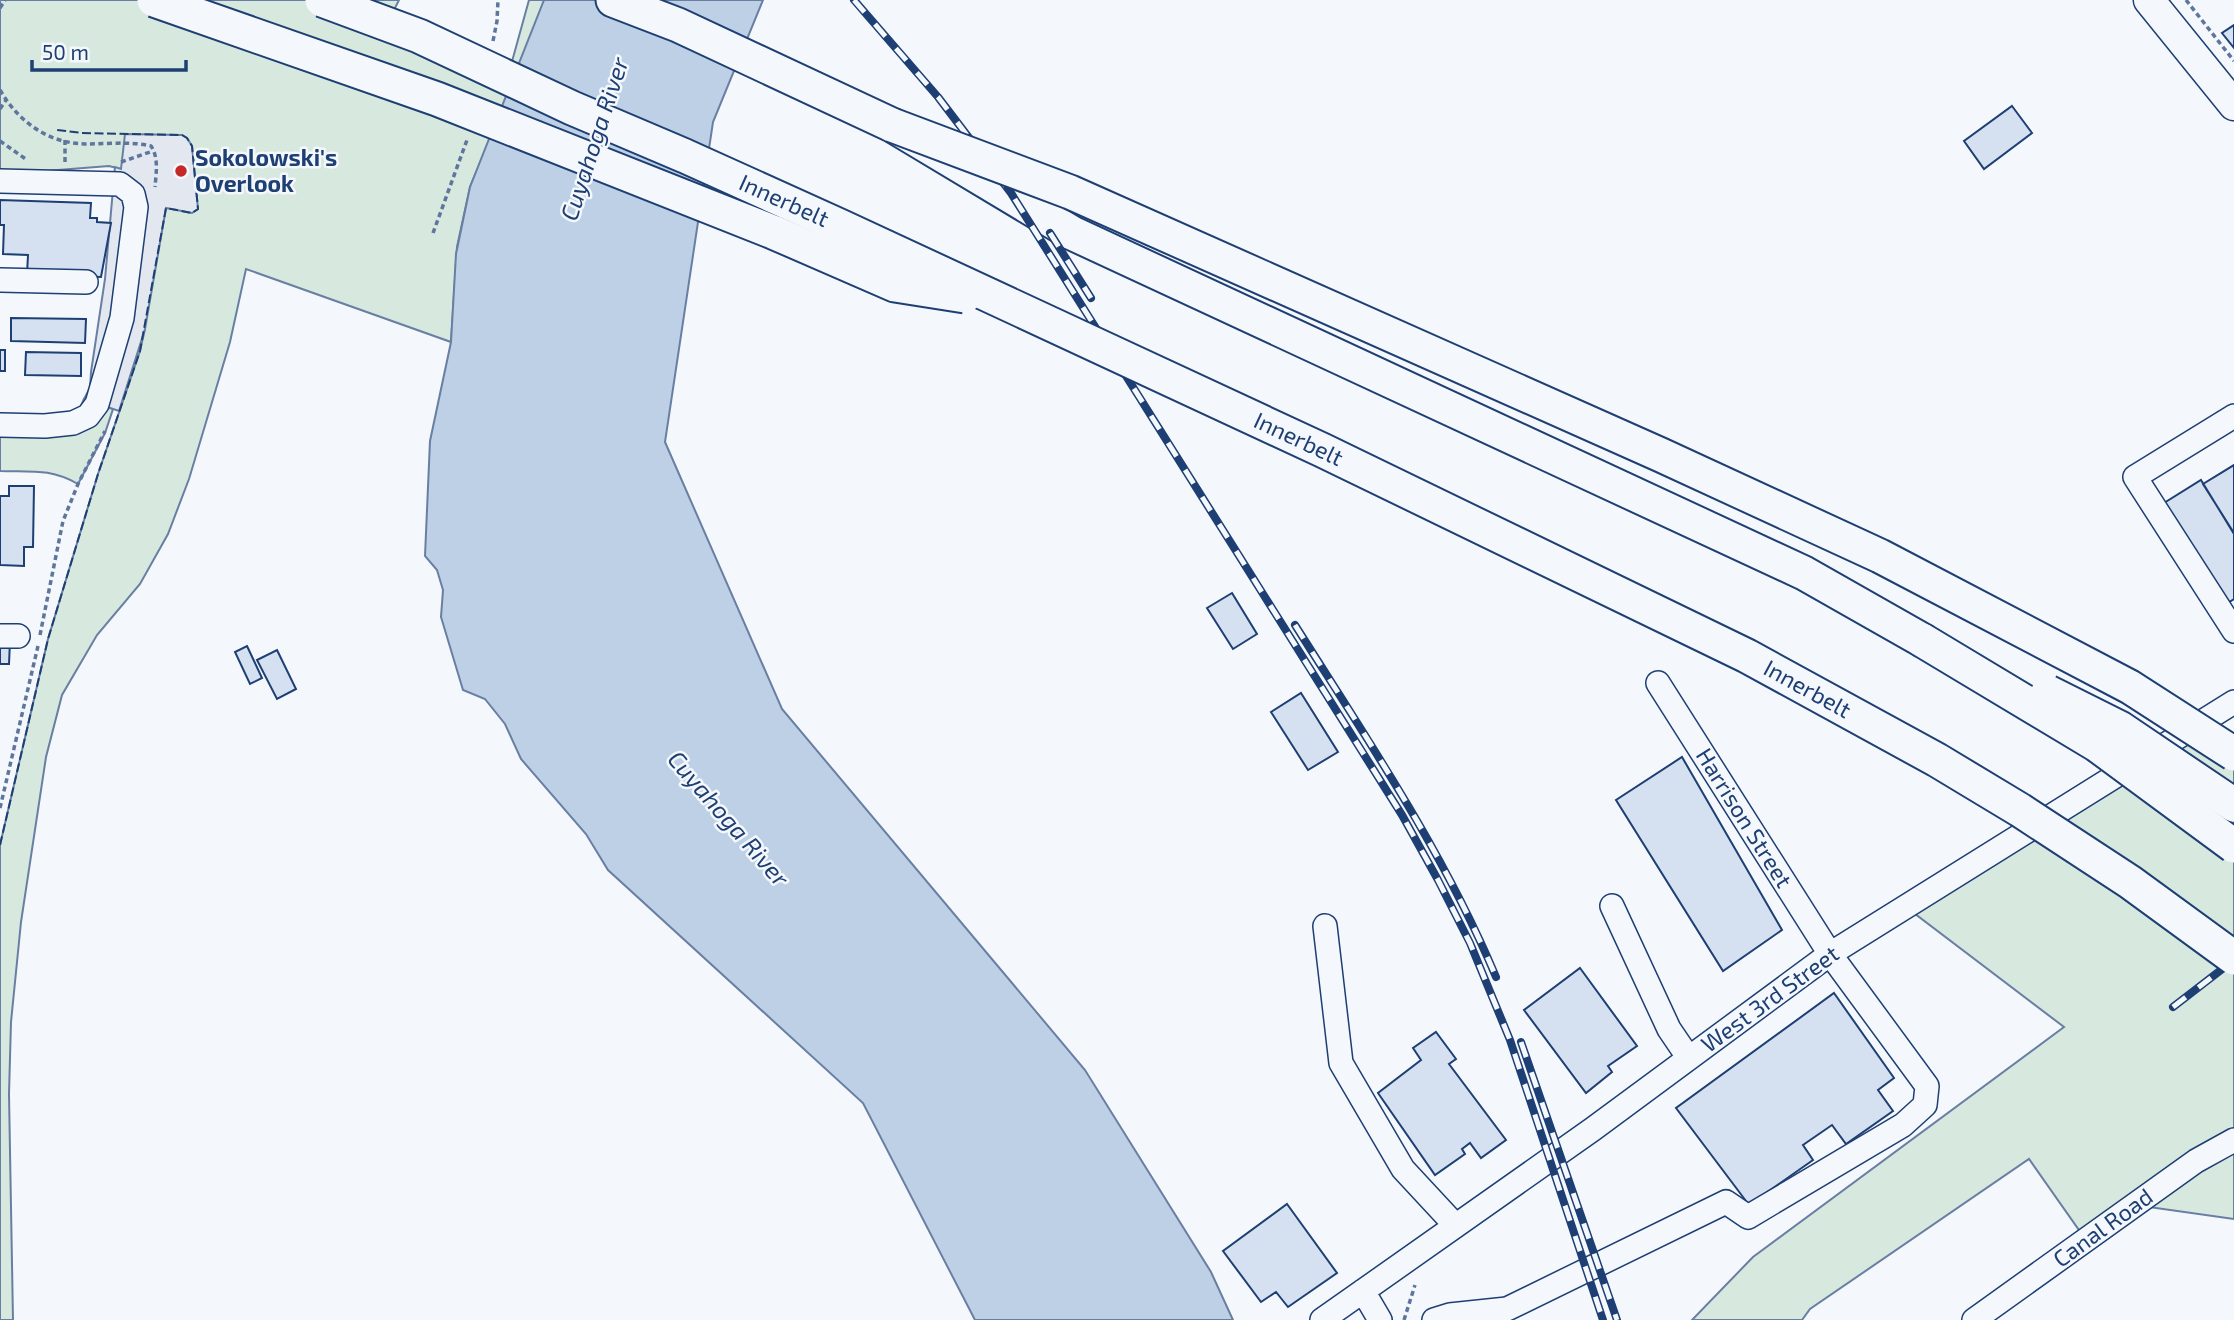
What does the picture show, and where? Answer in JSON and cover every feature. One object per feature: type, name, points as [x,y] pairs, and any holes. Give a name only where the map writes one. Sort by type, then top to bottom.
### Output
[{"type":"highway","points":[[154,0],[437,99],[772,232],[895,285],[1000,301]]},
{"type":"highway","name":"Innerbelt","points":[[322,0],[419,36],[572,108],[840,226],[1322,450],[1747,656],[1937,760],[2020,810],[2130,881],[2234,958]]},
{"type":"highway","points":[[613,0],[678,25],[892,125],[1070,192],[1624,438],[1880,556],[2130,687],[2234,754]]},
{"type":"highway","points":[[892,125],[1072,233],[1804,573],[2097,745],[2234,846]]},
{"type":"highway","points":[[1922,640],[2017,677],[2120,728],[2234,805]]},
{"type":"main road","points":[[2149,0],[2234,105]]},
{"type":"street","points":[[0,181],[114,183],[126,186],[133,194],[136,207],[122,318],[97,404],[88,416],[73,423],[45,426],[0,425]]},
{"type":"street","points":[[0,280],[86,282]]},
{"type":"street","points":[[2234,416],[2135,477],[2234,631]]},
{"type":"street","name":"Harrison Street","points":[[1434,1320],[1450,1315],[1507,1309],[1726,1202],[1748,1217],[1903,1125],[1925,1105],[1927,1086],[1830,954],[1658,682]]},
{"type":"street","name":"West 3rd Street","points":[[1322,1320],[1593,1129],[1830,954],[2234,702]]},
{"type":"street","points":[[1612,906],[1669,1029],[1688,1058]]},
{"type":"street","points":[[1325,926],[1342,1063],[1403,1169],[1455,1225]]},
{"type":"street","name":"Canal Road","points":[[1974,1320],[2196,1161],[2234,1140]]},
{"type":"street","points":[[1363,1291],[1380,1320]]},
{"type":"path","points":[[0,8],[5,0]]},
{"type":"path","points":[[2186,0],[2234,61]]},
{"type":"path","points":[[0,90],[15,113],[31,127],[65,140],[80,144],[151,146],[156,169],[154,194]]},
{"type":"path","points":[[0,109],[6,100]]},
{"type":"path","points":[[65,140],[65,165]]},
{"type":"path","points":[[0,141],[18,155],[39,165]]},
{"type":"path","points":[[121,162],[154,151]]},
{"type":"path","points":[[0,808],[40,637],[63,521],[109,421]]},
{"type":"path","points":[[1404,1320],[1415,1285]]},
{"type":"shaded area","points":[[0,0],[399,0],[386,26],[508,76],[529,0],[548,0],[470,187],[457,247],[451,342],[246,269],[230,342],[189,479],[168,534],[140,584],[97,635],[62,695],[46,757],[21,922],[11,1022],[9,1094],[13,1320],[0,1320],[0,845],[48,639],[145,329],[121,169],[109,166],[45,171],[0,170]]},
{"type":"shaded area","points":[[125,134],[182,135],[187,138],[192,146],[198,209],[192,213],[166,208],[145,329],[119,411],[84,399],[90,388],[105,279],[115,167],[121,169]]},
{"type":"shaded area","points":[[84,399],[113,409],[105,433],[78,484],[49,473],[0,471],[0,425],[73,423]]},
{"type":"shaded area","points":[[2191,729],[2234,754],[2234,1219],[2135,1205],[2086,1240],[2029,1159],[1810,1309],[1802,1320],[1692,1320],[1753,1257],[2064,1027],[1906,907]]},
{"type":"water","name":"Cuyahoga River","points":[[544,0],[763,0],[713,122],[665,442],[782,709],[1085,1070],[1211,1272],[1233,1320],[975,1320],[863,1103],[608,870],[586,834],[521,759],[505,724],[485,699],[463,690],[441,617],[443,590],[437,570],[425,556],[430,441],[451,342],[456,254],[470,187]]},
{"type":"building","points":[[2234,25],[2234,48],[2222,33]]},
{"type":"building","points":[[2012,106],[2032,133],[1984,169],[1964,141]]},
{"type":"building","points":[[0,200],[91,203],[90,218],[97,218],[97,222],[111,223],[101,277],[27,274],[28,255],[3,254],[4,225],[0,225]]},
{"type":"building","points":[[11,318],[86,319],[85,343],[11,341]]},
{"type":"building","points":[[0,350],[5,350],[5,371],[0,371]]},
{"type":"building","points":[[26,352],[81,353],[81,376],[25,375]]},
{"type":"building","points":[[2234,465],[2234,533],[2203,484]]},
{"type":"building","points":[[2201,480],[2234,534],[2234,599],[2226,604],[2164,503]]},
{"type":"building","points":[[9,486],[34,486],[33,547],[24,547],[24,566],[0,565],[0,496],[9,496]]},
{"type":"building","points":[[1232,593],[1257,634],[1233,649],[1207,608]]},
{"type":"building","points":[[0,641],[10,641],[9,664],[0,664]]},
{"type":"building","points":[[247,646],[262,678],[250,684],[235,652]]},
{"type":"building","points":[[277,650],[296,689],[277,699],[257,660]]},
{"type":"building","points":[[1301,693],[1338,752],[1308,770],[1271,712]]},
{"type":"building","points":[[1682,757],[1782,930],[1723,971],[1616,800]]},
{"type":"building","points":[[1580,968],[1637,1046],[1608,1066],[1612,1072],[1586,1093],[1524,1010]]},
{"type":"building","points":[[1834,993],[1894,1078],[1878,1090],[1893,1111],[1846,1144],[1832,1125],[1803,1145],[1813,1160],[1749,1205],[1676,1108]]},
{"type":"building","points":[[1436,1032],[1456,1059],[1449,1064],[1506,1140],[1481,1158],[1470,1143],[1462,1149],[1465,1154],[1435,1175],[1378,1093],[1421,1060],[1413,1048]]},
{"type":"building","points":[[1287,1204],[1337,1273],[1288,1307],[1276,1292],[1261,1302],[1223,1251]]},
{"type":"railway","points":[[854,0],[938,97],[1011,193],[1402,815],[1470,943],[1510,1040],[1603,1320]]},
{"type":"railway","points":[[1050,233],[1091,298]]},
{"type":"railway","points":[[1295,625],[1403,796],[1452,885],[1496,977]]},
{"type":"railway","points":[[2173,1007],[2234,960]]},
{"type":"railway","points":[[1521,1042],[1617,1320]]},
{"type":"fence","points":[[0,845],[48,639],[98,474],[140,351],[166,208],[192,213],[198,209],[192,146],[182,135],[57,130]]},
{"type":"place","name":"Sokolowski's Overlook","points":[[181,171]]}]
